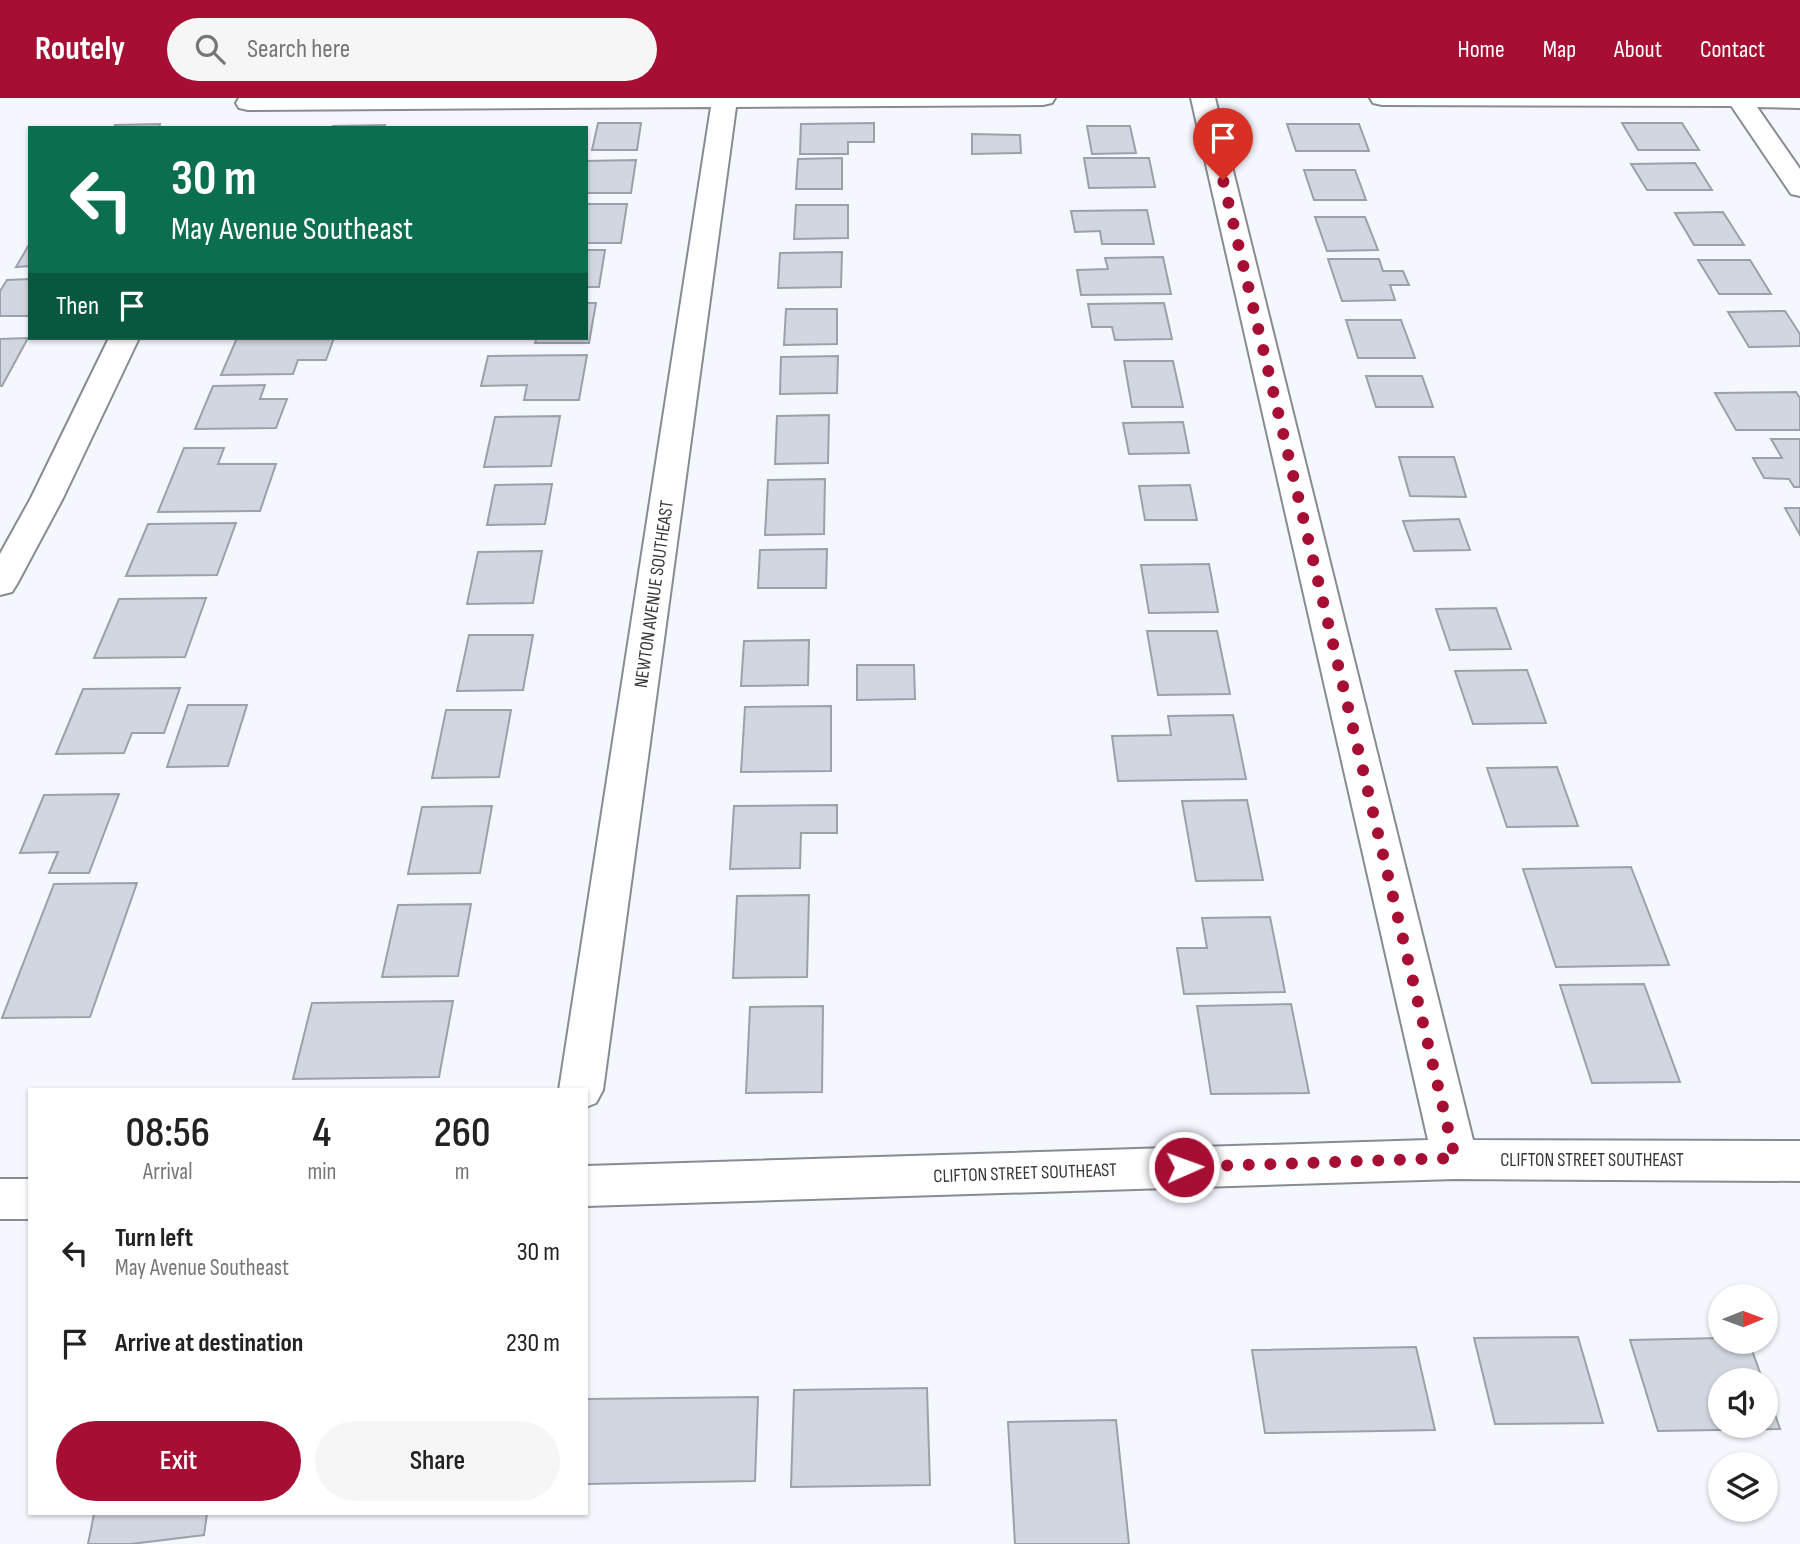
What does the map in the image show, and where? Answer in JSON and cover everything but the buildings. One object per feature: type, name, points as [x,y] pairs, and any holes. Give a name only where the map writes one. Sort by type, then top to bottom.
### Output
[{"type":"street","points":[[236,126],[250,101],[1043,98]]},
{"type":"street","points":[[1203,98],[1455,1158]]},
{"type":"street","points":[[1382,98],[1800,101]]},
{"type":"street","name":"NEWTON AVENUE SOUTHEAST","points":[[581,1088],[725,99]]},
{"type":"street","points":[[1739,99],[1800,188]]},
{"type":"street","points":[[0,584],[47,498],[123,340]]},
{"type":"street","name":"CLIFTON STREET SOUTHEAST","points":[[588,1186],[1455,1158],[1800,1161]]},
{"type":"street","points":[[0,1199],[28,1199]]},
{"type":"route","points":[[1184,1167],[1455,1158],[1223,180]]}]
